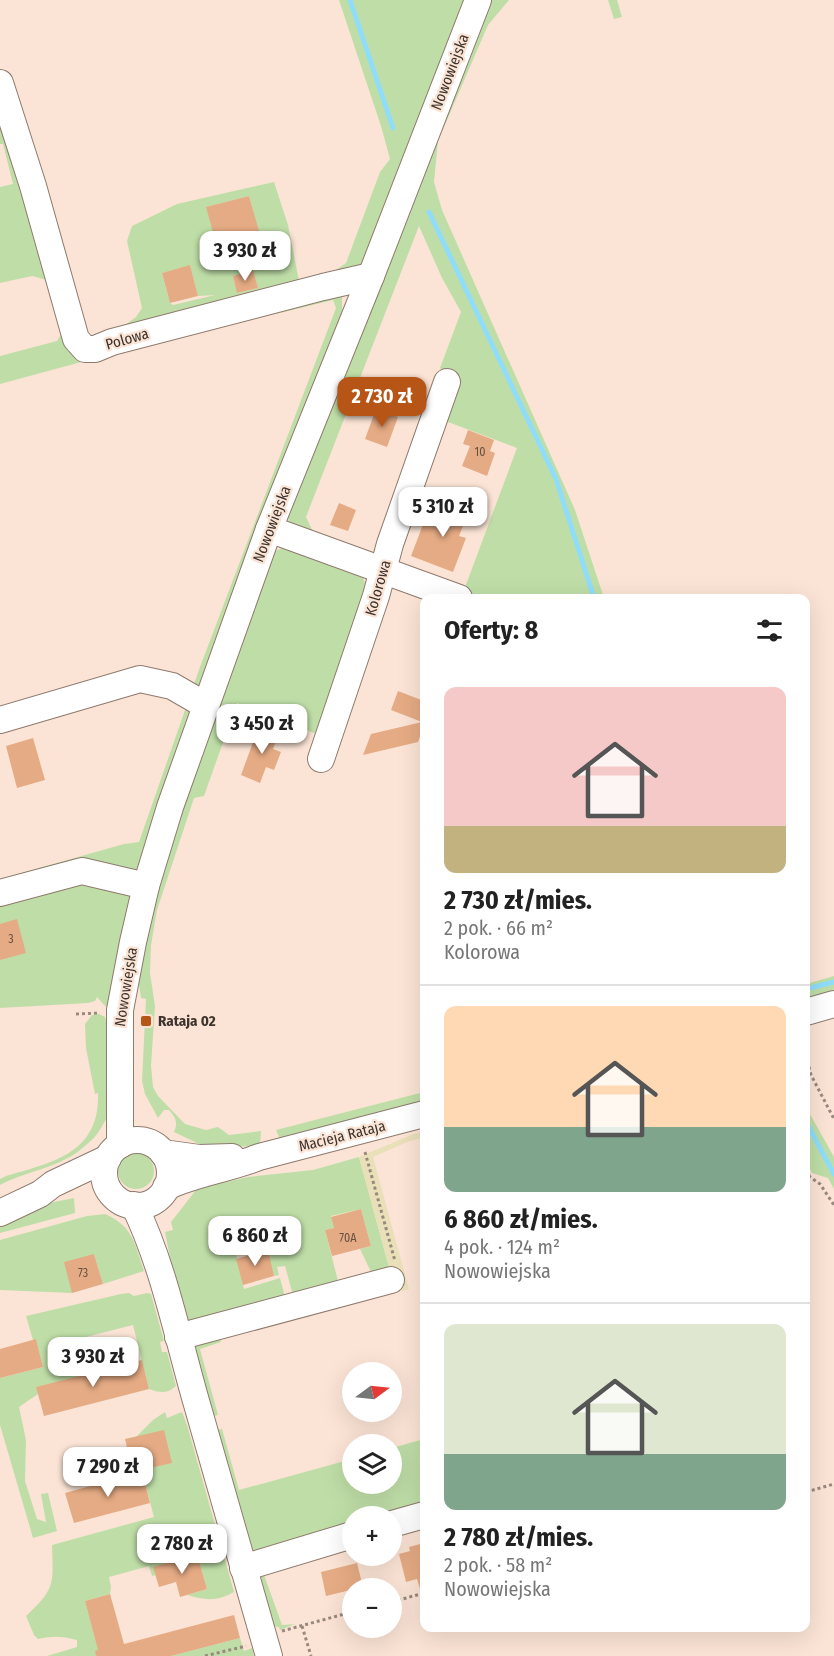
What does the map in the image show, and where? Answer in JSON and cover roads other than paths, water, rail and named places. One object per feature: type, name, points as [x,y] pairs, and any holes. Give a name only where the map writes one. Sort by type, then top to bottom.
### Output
[{"type":"street","name":"Nowowiejska","points":[[114,1152],[122,1126],[119,1064],[120,1010],[146,886],[170,807],[269,529],[371,276],[478,0]]},
{"type":"street","name":"Polowa","points":[[0,83],[33,186],[76,339],[85,349],[95,349],[112,342],[371,276]]},
{"type":"street","name":"Kolorowa","points":[[321,759],[376,596],[390,544],[447,382]]},
{"type":"street","points":[[269,529],[448,594]]},
{"type":"street","points":[[0,720],[140,679],[172,686],[205,705]]},
{"type":"street","points":[[0,893],[82,871],[146,886]]},
{"type":"street","points":[[810,1011],[834,1004]]},
{"type":"street","name":"Nowowiejska","points":[[119,1064],[139,1121],[156,1148]]},
{"type":"street","name":"Macieja Rataja","points":[[163,1192],[188,1178],[420,1115]]},
{"type":"street","points":[[0,1213],[40,1194],[53,1184],[134,1140],[156,1148],[168,1163],[170,1173],[157,1214],[163,1277]]},
{"type":"street","name":"Macieja Rataja","points":[[156,1148],[199,1158],[259,1157]]},
{"type":"street","points":[[114,1152],[104,1169],[105,1180],[116,1199],[134,1205],[148,1204],[163,1192]]},
{"type":"street","points":[[40,1194],[95,1188],[111,1192]]},
{"type":"street","points":[[134,1205],[163,1277],[266,1644]]},
{"type":"street","points":[[178,1337],[391,1280]]},
{"type":"street","points":[[402,1521],[420,1516]]},
{"type":"street","points":[[243,1568],[342,1537]]},
{"type":"waterway","points":[[350,0],[393,128]]},
{"type":"waterway","points":[[429,212],[556,479],[593,594]]},
{"type":"waterway","points":[[810,988],[834,982]]},
{"type":"waterway","points":[[810,1129],[834,1174]]},
{"type":"place","name":"Rataja 02","points":[[146,1021]]}]
